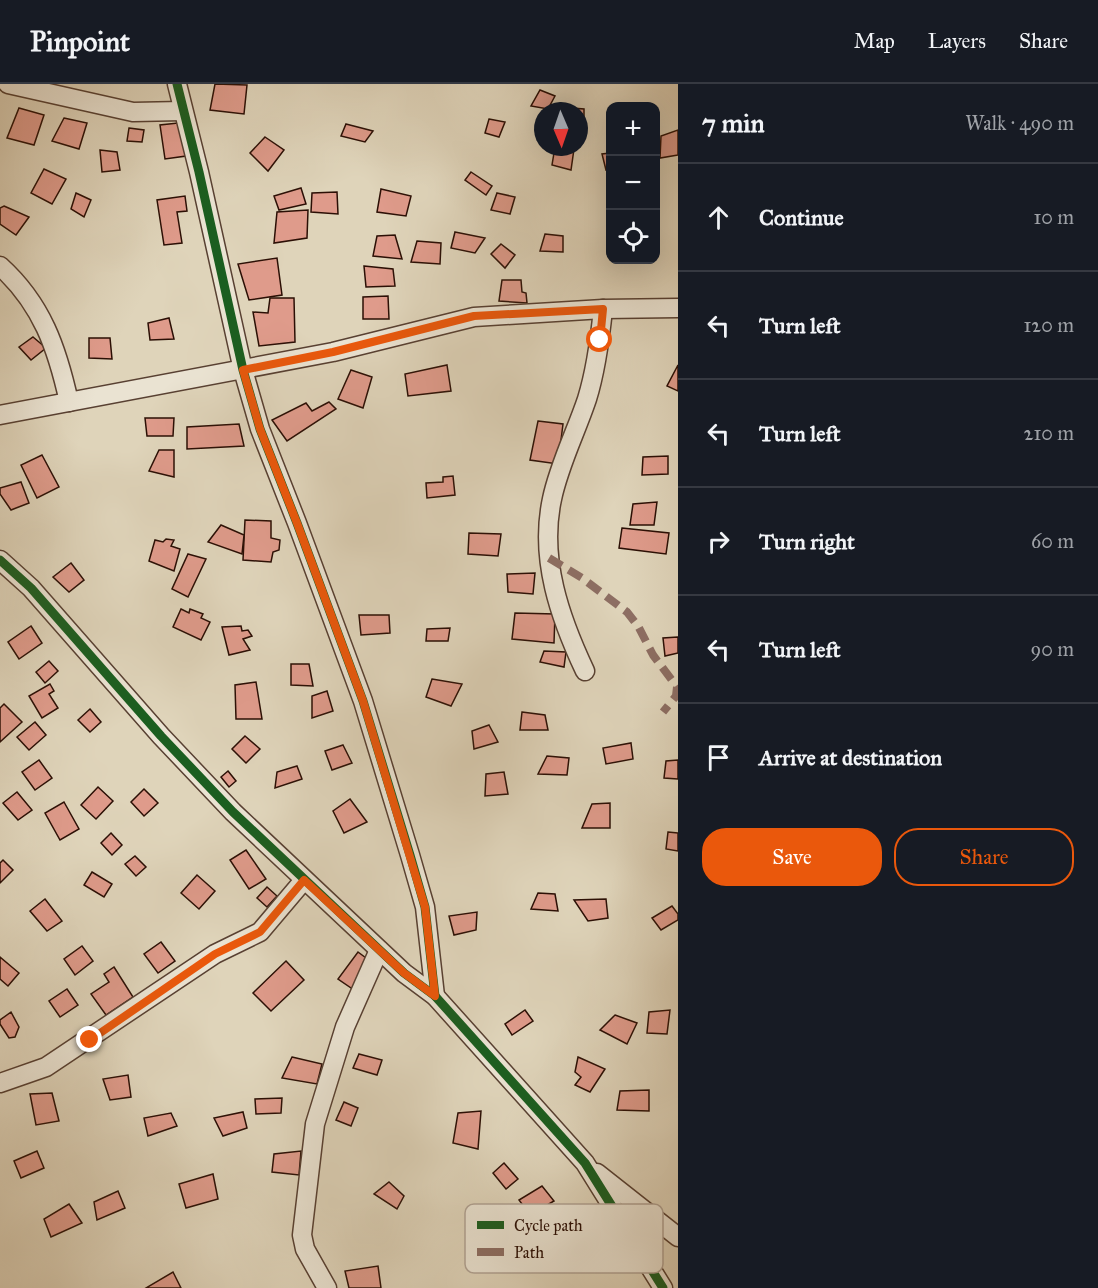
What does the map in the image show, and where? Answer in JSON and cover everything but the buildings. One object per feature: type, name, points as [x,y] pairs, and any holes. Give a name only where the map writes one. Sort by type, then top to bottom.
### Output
[{"type":"street","points":[[8,84],[133,112],[182,111]]},
{"type":"street","points":[[177,84],[243,370],[260,429],[363,701],[425,907],[435,996]]},
{"type":"street","points":[[0,266],[34,304],[51,336],[69,402]]},
{"type":"street","points":[[0,415],[333,352],[474,316],[603,309],[678,308]]},
{"type":"street","points":[[585,672],[551,580],[550,525],[552,500],[587,397],[600,340],[603,309]]},
{"type":"street","points":[[0,560],[31,588],[161,736],[233,812],[404,973],[435,996],[585,1164],[610,1204]]},
{"type":"street","points":[[0,1083],[46,1067],[90,1040],[215,954],[260,932],[304,880]]},
{"type":"street","points":[[327,1288],[305,1249],[302,1235],[315,1124],[345,1027],[379,950]]},
{"type":"street","points":[[585,1164],[636,1204]]},
{"type":"street","points":[[663,1225],[678,1237]]},
{"type":"street","points":[[654,1273],[663,1288]]},
{"type":"marked path","points":[[549,558],[582,578],[627,612],[638,626],[653,655],[677,687],[676,696],[663,712]]},
{"type":"cycle path","points":[[177,84],[243,370],[260,429],[363,701],[425,907],[435,996]]},
{"type":"cycle path","points":[[0,560],[31,588],[161,736],[233,812],[404,973],[435,996],[585,1163],[611,1204]]},
{"type":"cycle path","points":[[654,1273],[663,1288]]},
{"type":"route","points":[[90,1040],[215,954],[260,932],[304,880],[404,973],[435,996],[425,907],[363,701],[260,429],[243,370],[333,352],[474,316],[603,309],[600,340]]}]
